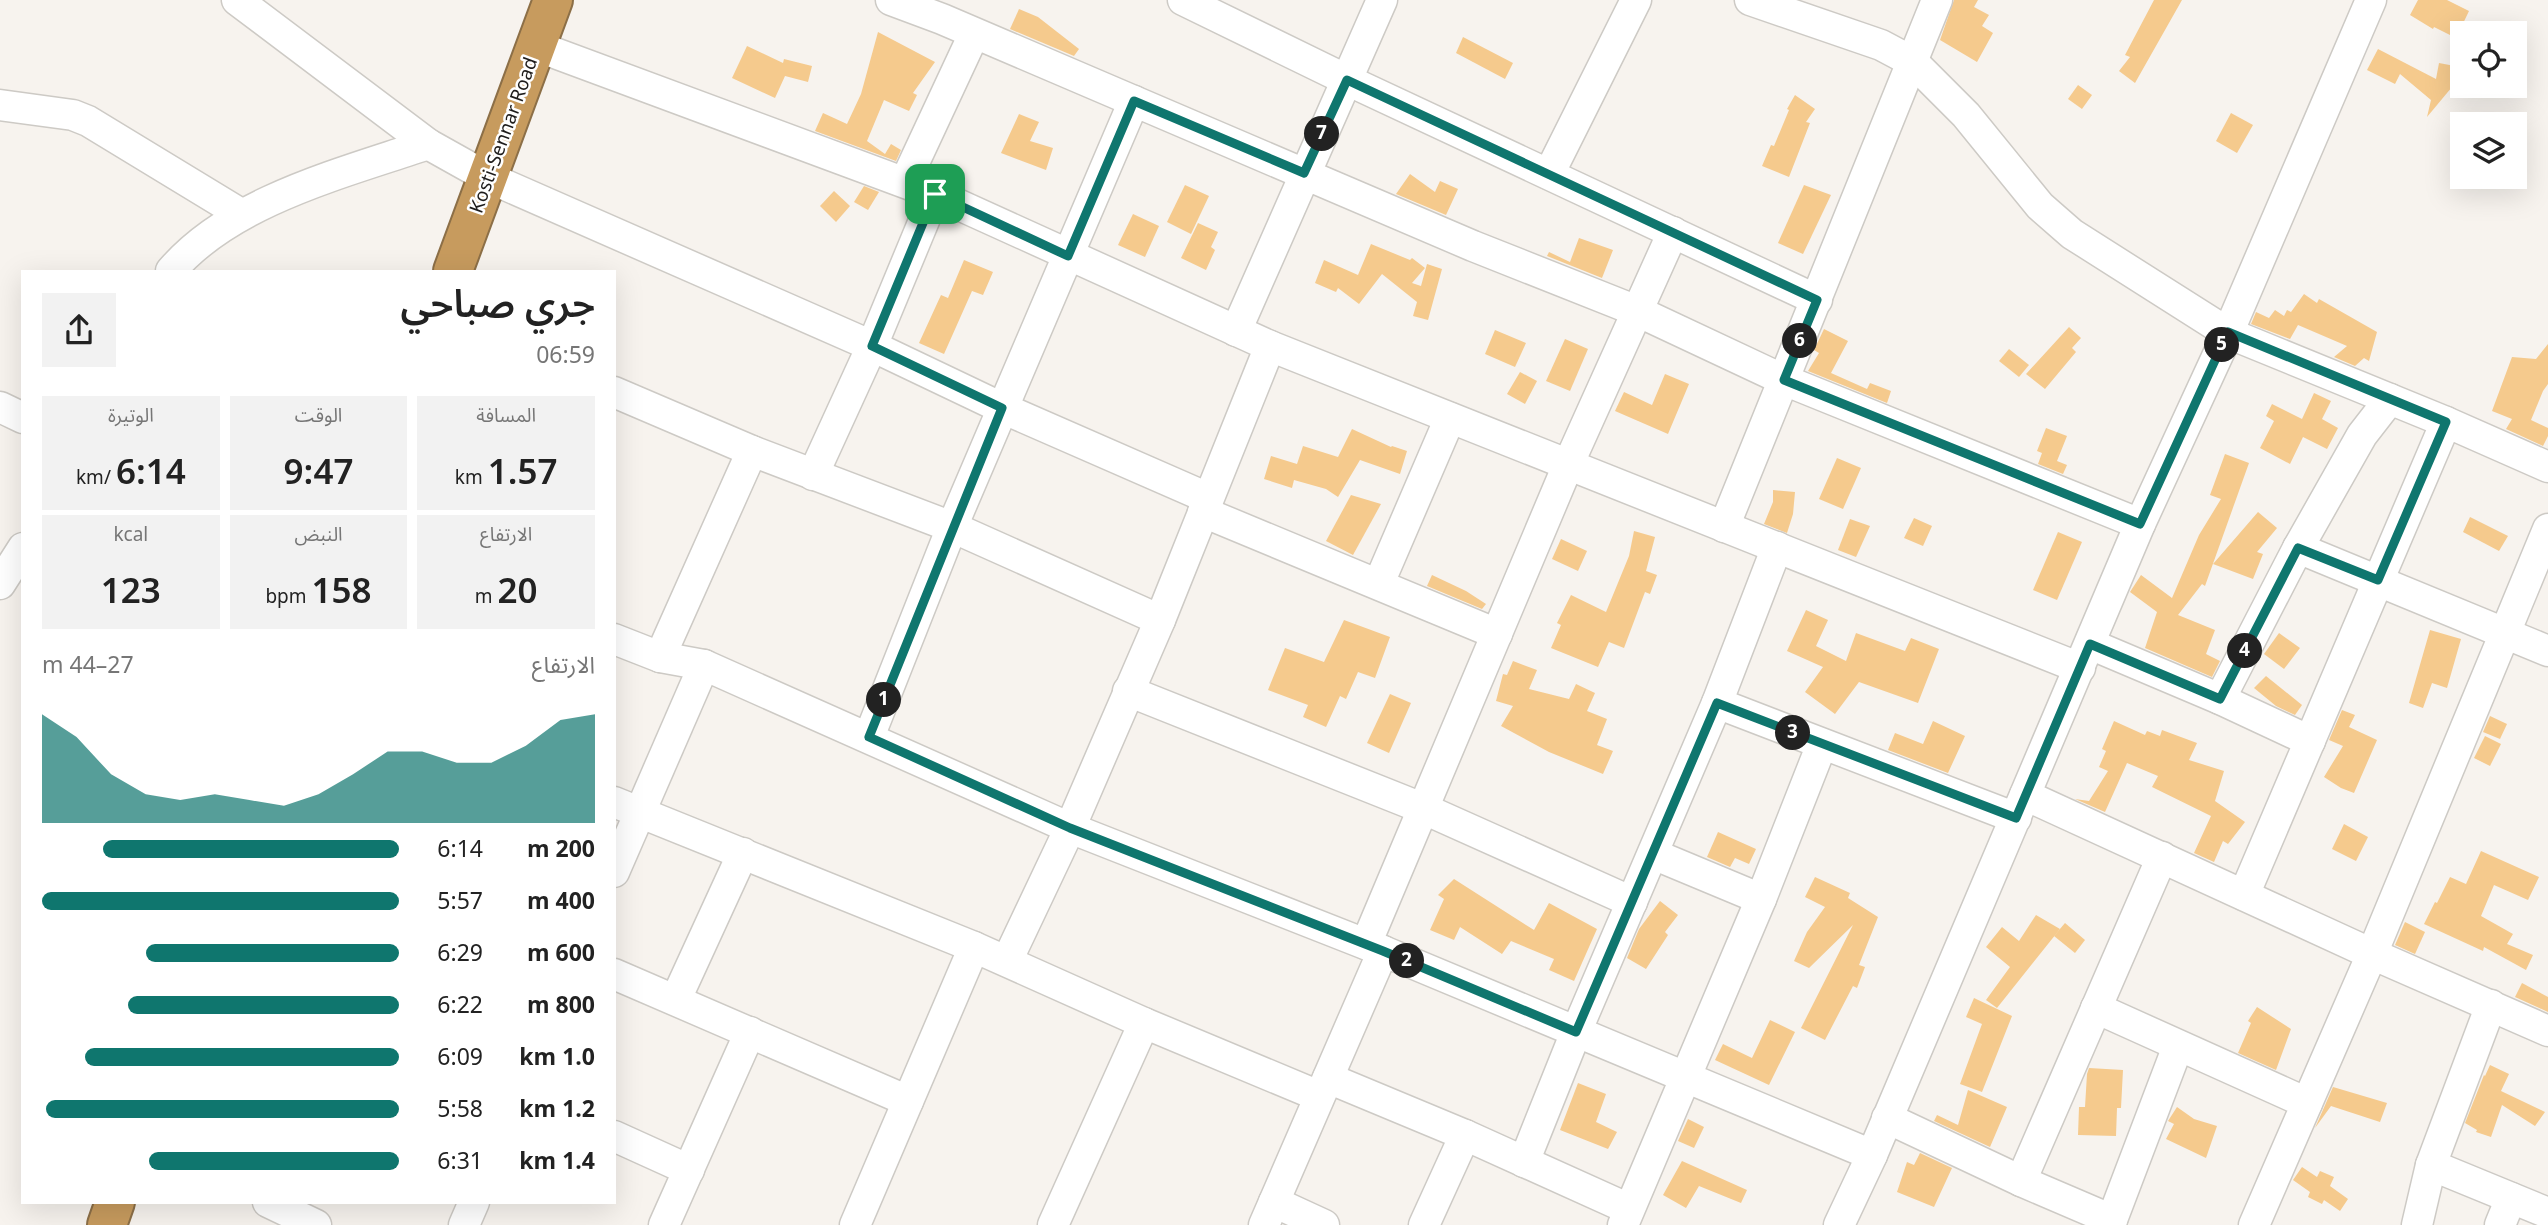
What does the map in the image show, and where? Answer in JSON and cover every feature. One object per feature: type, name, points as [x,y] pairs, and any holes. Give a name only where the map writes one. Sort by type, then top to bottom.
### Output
[{"type":"highway","name":"Kosti-Sennar Road","points":[[453,270],[553,0]]},
{"type":"highway","points":[[107,1225],[114,1204]]},
{"type":"street","points":[[237,0],[267,9],[428,144],[487,177],[872,346],[1205,505],[1497,634]]},
{"type":"street","points":[[891,0],[946,9],[974,34],[1473,246],[1637,312],[1784,380],[2140,524]]},
{"type":"street","points":[[1182,0],[1817,300]]},
{"type":"street","points":[[1236,331],[1382,0]]},
{"type":"street","points":[[1549,174],[1636,0]]},
{"type":"street","points":[[1750,0],[1881,45],[1913,62],[1965,115],[2040,206],[2071,234],[2228,332],[2548,467]]},
{"type":"street","points":[[1724,527],[1937,0]]},
{"type":"street","points":[[1839,1225],[1872,1155],[2140,524],[2228,332],[2371,0]]},
{"type":"street","points":[[905,182],[974,34]]},
{"type":"street","points":[[536,46],[935,194],[1270,346],[1724,527],[2085,656],[2220,699],[2309,741]]},
{"type":"street","points":[[869,737],[952,527],[1134,101]]},
{"type":"street","points":[[0,104],[73,115],[88,121],[241,214]]},
{"type":"street","points":[[173,270],[207,236],[241,214],[328,178],[428,144]]},
{"type":"street","points":[[813,475],[872,346],[935,194]]},
{"type":"street","points":[[1324,1225],[1269,1213],[1324,1087],[1422,808],[1568,465],[1674,232]]},
{"type":"street","points":[[1007,961],[1070,828],[1160,620],[1270,346]]},
{"type":"street","points":[[616,393],[752,451],[952,527],[1160,620]]},
{"type":"street","points":[[2220,699],[2298,548],[2362,435],[2390,399]]},
{"type":"street","points":[[0,407],[21,417]]},
{"type":"street","points":[[1379,583],[1450,418]]},
{"type":"street","points":[[2244,895],[2446,422]]},
{"type":"street","points":[[660,657],[752,451]]},
{"type":"street","points":[[2254,1225],[2372,954],[2548,529]]},
{"type":"street","points":[[1524,1162],[1576,1032],[1717,703],[1777,547]]},
{"type":"street","points":[[2298,548],[2548,651]]},
{"type":"street","points":[[0,584],[21,551]]},
{"type":"street","points":[[616,640],[660,657],[704,665],[1070,828],[1374,948],[1872,1155]]},
{"type":"street","points":[[616,862],[627,806],[704,665]]},
{"type":"street","points":[[1128,691],[1422,808],[1632,902]]},
{"type":"street","points":[[1717,703],[1822,744],[2020,806],[2162,858],[2548,1031]]},
{"type":"street","points":[[627,806],[974,947],[1144,1023],[1465,1135],[1524,1162],[1626,1217],[1761,899],[1822,744]]},
{"type":"street","points":[[676,999],[743,853]]},
{"type":"street","points":[[1653,854],[1761,899]]},
{"type":"street","points":[[2021,1181],[2162,858]]},
{"type":"street","points":[[855,1225],[974,947]]},
{"type":"street","points":[[616,975],[908,1101]]},
{"type":"street","points":[[2417,1225],[2431,1165],[2491,1005]]},
{"type":"street","points":[[2096,1008],[2307,1103]]},
{"type":"street","points":[[1053,1225],[1144,1023]]},
{"type":"street","points":[[664,1225],[750,1032]]},
{"type":"street","points":[[1887,1118],[2111,1222],[2178,1046]]},
{"type":"street","points":[[1424,1225],[1465,1135]]},
{"type":"street","points":[[616,1137],[689,1170]]},
{"type":"street","points":[[2431,1165],[2506,1212],[2548,1213]]},
{"type":"street","points":[[272,1204],[316,1225]]},
{"type":"street","points":[[464,1225],[473,1204]]},
{"type":"building","points":[[1954,0],[1978,0],[1974,7],[1989,15],[1982,26],[1993,33],[1977,62],[1940,40]]},
{"type":"building","points":[[2154,0],[2182,0],[2135,83],[2119,71],[2130,57],[2125,55]]},
{"type":"building","points":[[2418,0],[2447,0],[2469,11],[2464,21],[2450,21],[2450,35],[2434,27],[2433,29],[2410,15]]},
{"type":"building","points":[[1019,9],[1038,17],[1079,49],[1074,56],[1010,29]]},
{"type":"building","points":[[878,32],[935,62],[913,93],[917,95],[909,111],[884,100],[867,141],[885,154],[891,144],[901,150],[896,161],[815,131],[823,113],[847,124],[861,94]]},
{"type":"building","points":[[1463,37],[1513,63],[1505,79],[1456,53]]},
{"type":"building","points":[[747,46],[783,63],[784,59],[812,66],[808,82],[785,76],[775,98],[732,78]]},
{"type":"building","points":[[2378,49],[2436,79],[2439,63],[2450,65],[2450,89],[2427,117],[2431,100],[2400,74],[2395,84],[2367,70]]},
{"type":"building","points":[[2078,85],[2092,95],[2082,109],[2068,99]]},
{"type":"building","points":[[1795,95],[1815,109],[1806,122],[1810,123],[1789,177],[1762,166],[1771,145],[1774,146]]},
{"type":"building","points":[[2231,113],[2253,125],[2237,153],[2216,141]]},
{"type":"building","points":[[1019,114],[1039,122],[1030,141],[1053,148],[1046,170],[1001,153]]},
{"type":"building","points":[[1410,174],[1435,192],[1440,181],[1458,189],[1446,215],[1396,194]]},
{"type":"building","points":[[1185,185],[1209,196],[1191,234],[1167,222]]},
{"type":"building","points":[[1804,185],[1831,195],[1803,254],[1778,243]]},
{"type":"building","points":[[864,186],[879,192],[868,210],[854,202]]},
{"type":"building","points":[[834,191],[850,206],[836,222],[820,206]]},
{"type":"building","points":[[1133,214],[1159,226],[1145,257],[1118,245]]},
{"type":"building","points":[[1198,223],[1218,232],[1211,247],[1215,250],[1206,270],[1181,258]]},
{"type":"building","points":[[1579,238],[1613,250],[1602,278],[1547,256],[1549,252],[1570,262]]},
{"type":"building","points":[[1371,244],[1410,260],[1412,258],[1425,268],[1412,283],[1421,286],[1427,264],[1442,269],[1428,320],[1413,316],[1417,302],[1382,274],[1359,304],[1338,288],[1336,292],[1315,283],[1324,260],[1358,275]]},
{"type":"building","points":[[964,260],[993,272],[983,295],[972,291],[944,354],[919,343],[941,295],[948,298]]},
{"type":"building","points":[[2304,294],[2317,303],[2319,299],[2377,332],[2369,361],[2364,358],[2355,366],[2334,357],[2347,346],[2298,325],[2290,339],[2251,324],[2256,312],[2269,318],[2275,310],[2284,316],[2287,310],[2291,312]]},
{"type":"building","points":[[2069,327],[2081,338],[2072,348],[2076,352],[2045,389],[2026,374]]},
{"type":"building","points":[[1824,329],[1848,341],[1831,373],[1867,389],[1870,383],[1891,391],[1887,403],[1808,371],[1819,353],[1814,350]]},
{"type":"building","points":[[1495,330],[1526,343],[1515,367],[1485,354]]},
{"type":"building","points":[[1565,339],[1588,349],[1570,391],[1546,381]]},
{"type":"building","points":[[2548,344],[2548,384],[2531,420],[2548,428],[2548,436],[2543,446],[2506,429],[2512,419],[2492,411],[2512,357],[2536,359]]},
{"type":"building","points":[[2009,349],[2029,365],[2019,377],[1999,361]]},
{"type":"building","points":[[1520,372],[1537,381],[1525,404],[1507,394]]},
{"type":"building","points":[[1665,374],[1689,384],[1668,434],[1615,411],[1624,392],[1652,405]]},
{"type":"building","points":[[2314,393],[2331,401],[2322,419],[2338,428],[2327,449],[2303,437],[2290,464],[2260,448],[2274,421],[2266,416],[2272,404],[2302,419]]},
{"type":"building","points":[[2046,428],[2067,436],[2057,461],[2067,465],[2063,474],[2038,464],[2042,453],[2037,451]]},
{"type":"building","points":[[1352,429],[1391,447],[1407,451],[1400,474],[1360,460],[1338,497],[1326,489],[1294,480],[1292,488],[1264,479],[1271,456],[1297,464],[1303,446],[1338,457]]},
{"type":"building","points":[[2225,454],[2249,463],[2205,586],[2202,584],[2178,615],[2215,630],[2206,654],[2220,661],[2212,677],[2145,648],[2157,612],[2130,592],[2141,575],[2172,598],[2199,535],[2221,499],[2210,495]]},
{"type":"building","points":[[1837,458],[1861,468],[1843,509],[1819,499]]},
{"type":"building","points":[[1773,490],[1795,492],[1793,514],[1787,533],[1764,524],[1773,502]]},
{"type":"building","points":[[1351,495],[1381,504],[1353,555],[1326,541]]},
{"type":"building","points":[[2258,512],[2277,528],[2257,552],[2263,554],[2253,579],[2213,564]]},
{"type":"building","points":[[2470,517],[2508,536],[2499,551],[2463,532]]},
{"type":"building","points":[[1914,518],[1932,526],[1923,546],[1904,538]]},
{"type":"building","points":[[1850,519],[1870,526],[1856,557],[1838,550]]},
{"type":"building","points":[[1634,531],[1655,537],[1646,571],[1657,575],[1650,594],[1645,592],[1624,648],[1609,642],[1598,667],[1551,648],[1561,625],[1557,623],[1571,595],[1606,612],[1629,556]]},
{"type":"building","points":[[2058,532],[2082,542],[2057,600],[2033,590]]},
{"type":"building","points":[[1561,539],[1587,551],[1578,571],[1552,559]]},
{"type":"building","points":[[1432,575],[1486,604],[1482,609],[1427,586]]},
{"type":"building","points":[[1806,610],[1828,620],[1816,646],[1846,661],[1856,633],[1905,651],[1911,638],[1939,649],[1918,703],[1859,682],[1835,714],[1805,692],[1823,667],[1787,651]]},
{"type":"building","points":[[1344,620],[1390,637],[1375,678],[1358,672],[1346,699],[1340,696],[1326,727],[1303,717],[1308,705],[1268,690],[1285,648],[1324,662]]},
{"type":"building","points":[[2430,630],[2461,639],[2447,688],[2432,683],[2423,708],[2409,703]]},
{"type":"building","points":[[2279,633],[2300,648],[2284,669],[2264,654]]},
{"type":"building","points":[[1513,661],[1537,670],[1529,689],[1569,699],[1576,684],[1595,693],[1587,711],[1607,719],[1597,745],[1613,751],[1603,774],[1549,752],[1501,726],[1513,706],[1496,701],[1503,674],[1507,675]]},
{"type":"building","points":[[2266,676],[2302,705],[2295,715],[2276,706],[2254,688]]},
{"type":"building","points":[[1390,694],[1411,703],[1389,753],[1367,743]]},
{"type":"building","points":[[2342,710],[2355,715],[2349,727],[2377,740],[2354,793],[2324,777],[2343,746],[2329,740]]},
{"type":"building","points":[[2490,716],[2507,724],[2500,739],[2483,732]]},
{"type":"building","points":[[1933,721],[1965,736],[1948,773],[1888,750],[1895,733],[1923,744]]},
{"type":"building","points":[[2114,721],[2145,735],[2147,731],[2160,736],[2162,730],[2197,743],[2189,760],[2224,771],[2215,801],[2245,822],[2228,844],[2223,841],[2214,862],[2194,853],[2211,816],[2152,787],[2158,776],[2127,763],[2105,812],[2075,799],[2089,801],[2108,771],[2099,767],[2106,751],[2102,749]]},
{"type":"building","points":[[2485,736],[2501,744],[2490,766],[2474,758]]},
{"type":"building","points":[[2344,824],[2368,837],[2356,861],[2332,849]]},
{"type":"building","points":[[1718,832],[1756,849],[1749,864],[1735,858],[1730,867],[1707,857]]},
{"type":"building","points":[[2481,851],[2539,877],[2528,900],[2494,885],[2481,916],[2513,934],[2507,944],[2533,955],[2526,970],[2484,947],[2483,951],[2424,924],[2450,877],[2466,884]]},
{"type":"building","points":[[1815,877],[1850,893],[1848,898],[1878,917],[1859,965],[1865,967],[1857,988],[1853,986],[1825,1040],[1801,1028],[1853,925],[1809,968],[1794,961],[1807,932],[1825,907],[1805,897]]},
{"type":"building","points":[[1454,879],[1534,930],[1549,903],[1597,929],[1574,981],[1549,970],[1554,959],[1511,941],[1502,954],[1460,927],[1454,940],[1430,930],[1444,899],[1438,895]]},
{"type":"building","points":[[1660,901],[1678,915],[1665,932],[1668,935],[1646,969],[1627,958],[1639,929]]},
{"type":"building","points":[[2036,915],[2060,929],[1997,1008],[1986,1000],[2010,967],[1986,947],[2002,927],[2019,941]]},
{"type":"building","points":[[2405,922],[2425,932],[2415,954],[2395,945]]},
{"type":"building","points":[[2065,923],[2085,940],[2075,953],[2054,936]]},
{"type":"building","points":[[2522,983],[2548,997],[2548,1012],[2515,997]]},
{"type":"building","points":[[1974,998],[2012,1016],[1982,1092],[1960,1084],[1982,1024],[1966,1017]]},
{"type":"building","points":[[2257,1007],[2291,1029],[2276,1070],[2238,1053],[2251,1023],[2248,1021]]},
{"type":"building","points":[[1770,1020],[1795,1032],[1769,1085],[1715,1060],[1723,1044],[1752,1058]]},
{"type":"building","points":[[2490,1065],[2509,1074],[2501,1091],[2545,1112],[2535,1126],[2502,1105],[2491,1137],[2476,1132],[2477,1130],[2465,1123]]},
{"type":"building","points":[[2089,1068],[2123,1070],[2116,1136],[2078,1135],[2079,1107],[2085,1107]]},
{"type":"building","points":[[1578,1083],[1606,1094],[1596,1122],[1617,1132],[1608,1149],[1560,1130]]},
{"type":"building","points":[[2333,1087],[2387,1103],[2380,1122],[2331,1106],[2315,1128]]},
{"type":"building","points":[[1968,1090],[2007,1107],[1990,1147],[1934,1121],[1937,1115],[1958,1125]]},
{"type":"building","points":[[2177,1107],[2194,1119],[2217,1126],[2206,1158],[2166,1139],[2174,1124],[2168,1121]]},
{"type":"building","points":[[1688,1119],[1704,1127],[1694,1148],[1678,1141]]},
{"type":"building","points":[[1920,1153],[1952,1168],[1934,1207],[1897,1192],[1907,1162],[1914,1165]]},
{"type":"building","points":[[1682,1161],[1747,1190],[1741,1203],[1699,1186],[1686,1208],[1663,1195]]},
{"type":"building","points":[[2302,1167],[2317,1177],[2320,1171],[2334,1177],[2330,1186],[2348,1199],[2340,1211],[2324,1200],[2322,1204],[2308,1197],[2310,1192],[2293,1180]]},
{"type":"route","points":[[1347,80],[1817,300],[1784,380],[2140,524],[2228,332],[2446,422],[2378,580],[2298,548],[2220,699],[2090,644],[2016,818],[1717,703],[1576,1032],[1383,951],[1070,828],[869,737],[1002,408],[872,346],[935,194],[1068,256],[1134,101],[1304,173],[1347,80]]}]
